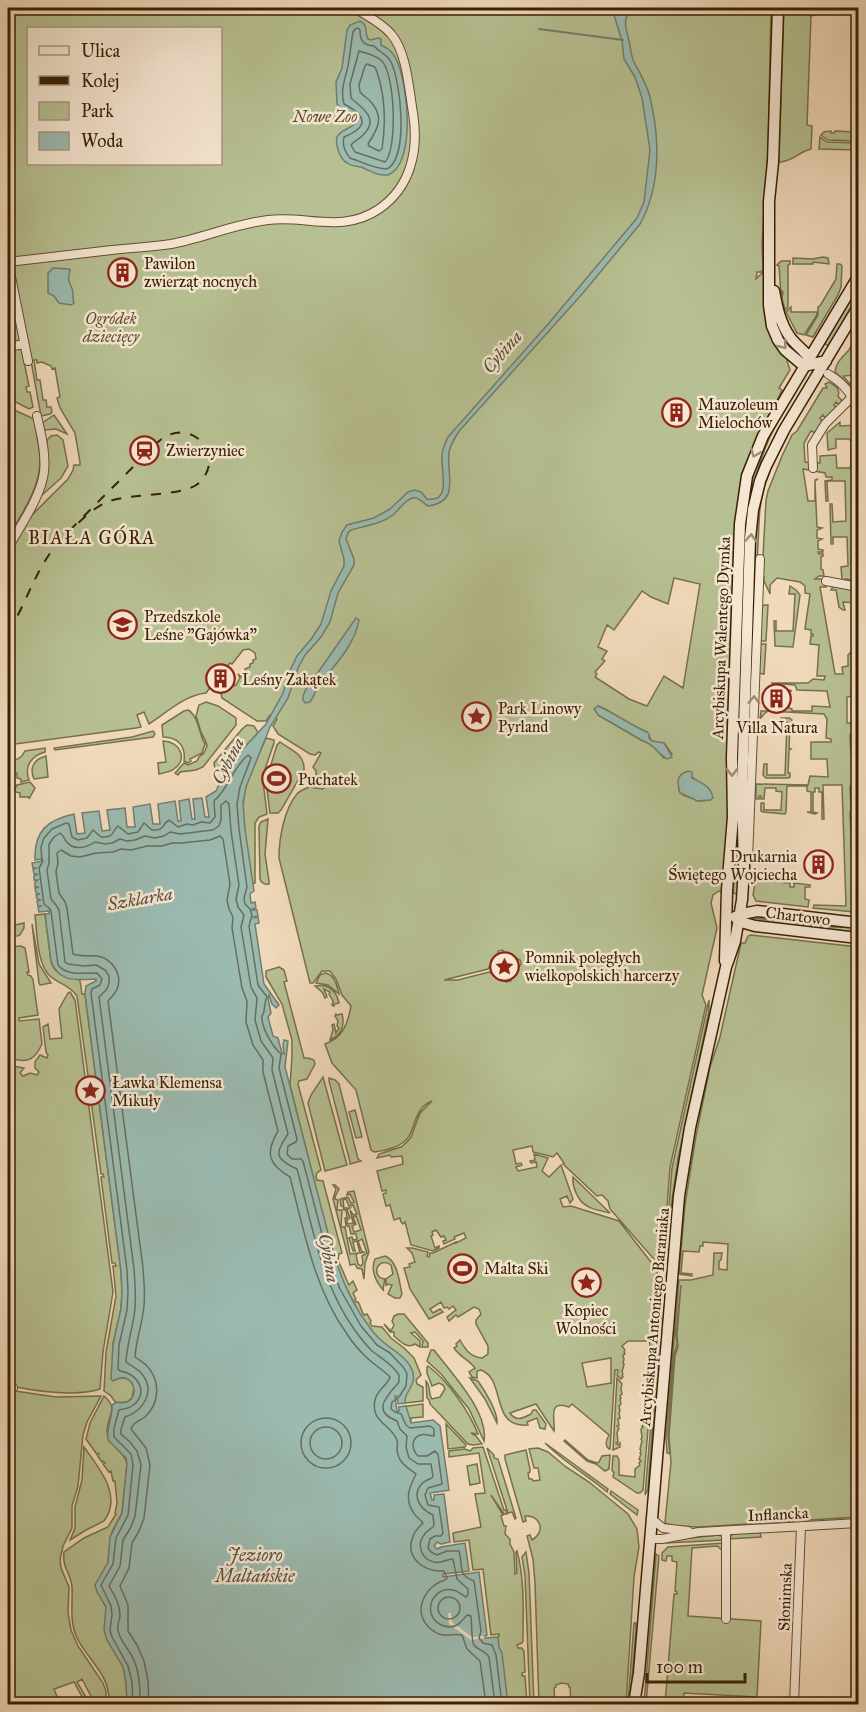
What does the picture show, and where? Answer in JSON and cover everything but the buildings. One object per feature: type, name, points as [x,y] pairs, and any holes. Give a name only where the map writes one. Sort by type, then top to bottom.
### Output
[{"type":"street","points":[[28,361],[8,262],[171,244],[240,224],[270,219],[344,223],[362,219],[391,200],[406,181],[414,156],[416,127],[403,58],[396,40],[378,23],[355,8]]},
{"type":"street","points":[[778,8],[773,162],[775,175],[773,279],[776,302],[785,329],[808,363],[814,381],[828,374]]},
{"type":"street","name":"Arcybiskupa Walentego Dymka","points":[[726,925],[733,817],[732,757],[744,490],[753,458],[763,436],[858,277]]},
{"type":"street","name":"Arcybiskupa Walentego Dymka","points":[[738,918],[743,881],[742,791],[754,571],[753,510],[760,481],[773,450],[858,307]]},
{"type":"street","points":[[8,346],[24,344]]},
{"type":"street","points":[[808,363],[826,361],[828,374],[855,394],[858,417]]},
{"type":"street","points":[[813,468],[812,445],[825,423],[855,394]]},
{"type":"street","points":[[8,548],[39,490],[44,472],[45,454],[37,416]]},
{"type":"street","points":[[754,571],[760,559]]},
{"type":"street","points":[[826,581],[858,587]]},
{"type":"street","points":[[742,900],[757,911]]},
{"type":"street","points":[[727,901],[738,918]]},
{"type":"street","name":"Chartowo","points":[[726,925],[757,911],[858,923]]},
{"type":"street","name":"Chartowo","points":[[738,918],[755,926],[858,938]]},
{"type":"street","name":"Arcybiskupa Antoniego Baraniaka","points":[[634,1704],[639,1673],[679,1196],[690,1128],[726,967],[734,945],[738,918]]},
{"type":"street","name":"Arcybiskupa Antoniego Baraniaka","points":[[726,925],[726,967]]},
{"type":"street","points":[[734,945],[743,932],[755,926]]},
{"type":"street","name":"Inflancka","points":[[652,1520],[658,1526],[667,1529],[699,1532],[858,1523]]},
{"type":"street","name":"Słonimska","points":[[794,1704],[801,1526]]},
{"type":"street","points":[[726,1531],[726,1619]]},
{"type":"street","name":"Inflancka","points":[[650,1539],[699,1532]]},
{"type":"street","name":"Arcybiskupa Antoniego Baraniaka","points":[[639,1673],[640,1704]]},
{"type":"green space","points":[[8,8],[771,8],[763,269],[757,272],[756,279],[763,272],[766,274],[766,314],[789,359],[787,361],[790,370],[779,388],[782,390],[747,464],[729,808],[722,892],[719,891],[713,895],[711,903],[717,928],[702,995],[706,1005],[670,1167],[663,1260],[658,1261],[652,1257],[610,1209],[608,1201],[602,1195],[597,1196],[563,1164],[557,1153],[553,1157],[533,1152],[532,1146],[513,1150],[516,1164],[521,1163],[522,1165],[516,1167],[518,1171],[537,1167],[536,1162],[531,1163],[530,1161],[535,1160],[534,1154],[548,1158],[542,1171],[549,1177],[561,1165],[573,1199],[570,1203],[567,1196],[560,1199],[563,1207],[571,1206],[619,1221],[654,1266],[658,1266],[657,1277],[660,1282],[643,1490],[640,1493],[613,1477],[612,1470],[613,1456],[617,1456],[619,1460],[619,1475],[635,1477],[635,1469],[640,1465],[641,1429],[645,1411],[643,1409],[646,1397],[644,1396],[649,1360],[647,1358],[650,1350],[648,1348],[649,1338],[646,1341],[628,1341],[622,1346],[625,1350],[623,1377],[621,1379],[617,1375],[618,1370],[615,1370],[609,1449],[606,1444],[609,1435],[572,1404],[569,1407],[557,1406],[555,1409],[554,1431],[536,1404],[510,1413],[515,1418],[520,1418],[536,1410],[546,1424],[545,1429],[540,1428],[537,1418],[527,1422],[528,1425],[516,1424],[508,1419],[503,1412],[494,1383],[489,1375],[481,1370],[477,1371],[477,1378],[472,1377],[469,1372],[475,1368],[454,1348],[460,1340],[474,1356],[482,1358],[488,1354],[488,1346],[476,1324],[481,1314],[479,1309],[474,1307],[458,1317],[456,1315],[449,1321],[447,1317],[456,1310],[453,1306],[449,1309],[444,1308],[441,1302],[430,1309],[433,1313],[440,1309],[443,1312],[429,1319],[410,1289],[404,1268],[410,1267],[409,1264],[415,1262],[412,1253],[407,1248],[428,1252],[429,1257],[430,1253],[466,1238],[464,1233],[444,1244],[443,1241],[446,1240],[444,1236],[441,1237],[436,1230],[431,1236],[435,1248],[439,1246],[439,1248],[433,1251],[411,1245],[405,1222],[403,1224],[400,1218],[394,1220],[390,1205],[386,1206],[383,1194],[386,1190],[382,1191],[377,1171],[403,1164],[402,1156],[391,1157],[390,1155],[377,1158],[379,1154],[401,1147],[407,1142],[420,1113],[432,1101],[420,1111],[406,1140],[393,1148],[374,1152],[371,1150],[356,1090],[332,1063],[325,1044],[336,1038],[344,1029],[351,1006],[342,995],[330,971],[322,971],[313,983],[310,983],[279,858],[283,824],[292,800],[302,790],[309,787],[323,789],[326,784],[316,776],[313,767],[321,753],[310,754],[278,734],[273,726],[277,719],[270,715],[266,721],[257,721],[222,698],[221,694],[225,688],[236,685],[240,678],[238,674],[242,677],[242,673],[246,672],[245,669],[250,667],[256,659],[255,653],[249,649],[243,650],[232,664],[230,663],[226,668],[223,666],[210,683],[212,685],[206,693],[183,701],[149,724],[144,712],[137,715],[141,727],[8,745],[8,739],[14,731],[11,730],[8,734],[8,555],[28,519],[68,479],[74,465],[80,465],[75,433],[60,408],[57,398],[60,397],[55,368],[52,369],[51,366],[42,362],[37,363],[37,360],[34,360],[37,380],[40,380],[43,400],[46,400],[47,407],[51,407],[52,412],[41,416],[31,361],[24,362],[29,386],[26,387],[27,392],[30,392],[33,407],[29,409],[8,398]],"holes":[[[674,578],[700,584],[683,688],[664,676],[647,706],[629,699],[595,677],[597,674],[595,672],[605,661],[602,659],[607,651],[598,647],[607,625],[614,630],[642,591],[668,604]],[[598,706],[647,732],[652,742],[664,743],[672,754],[664,758],[649,742],[643,741],[598,715]],[[691,776],[701,784],[710,800],[700,801],[683,795],[679,790],[679,785]],[[503,950],[520,960],[521,964],[510,976],[511,981],[506,982],[489,972],[458,980],[444,980],[488,969],[498,951]],[[611,1358],[611,1383],[587,1387],[582,1363]]]},
{"type":"green space","points":[[784,8],[809,8],[809,13],[816,13],[816,15],[811,16],[807,125],[812,126],[811,149],[790,160],[779,162],[779,159]]},
{"type":"green space","points":[[858,56],[858,141],[828,140],[821,135],[824,132],[856,132]]},
{"type":"green space","points":[[820,137],[827,142],[858,143],[858,150],[819,149]]},
{"type":"green space","points":[[793,258],[828,258],[829,264],[813,262],[813,264],[793,264]]},
{"type":"green space","points":[[781,261],[790,261],[788,265],[788,307],[785,310],[777,265]]},
{"type":"green space","points":[[837,264],[842,266],[841,287],[838,295],[813,337],[806,335],[818,315],[818,307],[836,279]]},
{"type":"green space","points":[[858,283],[858,300],[830,347],[822,342]]},
{"type":"green space","points":[[791,307],[791,312],[817,312],[804,335],[797,333],[786,312]]},
{"type":"green space","points":[[858,333],[856,365],[858,365],[858,376],[843,376],[849,385],[835,372]]},
{"type":"green space","points":[[829,382],[837,388],[838,396],[843,402],[840,405],[836,402],[834,405],[837,409],[826,419],[823,415],[820,418],[823,422],[816,433],[811,431],[804,443],[805,462],[820,463],[820,456],[836,455],[837,468],[850,468],[851,441],[836,439],[836,448],[828,450],[827,433],[840,422],[840,426],[857,425],[858,583],[847,579],[842,580],[841,567],[848,566],[847,537],[833,537],[833,544],[831,544],[830,504],[832,504],[833,522],[846,521],[845,481],[827,481],[828,501],[826,501],[825,481],[832,480],[832,477],[826,477],[825,473],[803,469],[808,501],[815,501],[815,481],[817,527],[822,528],[817,530],[817,538],[822,539],[818,541],[818,549],[823,550],[823,552],[818,552],[823,554],[821,569],[824,576],[815,579],[824,579],[826,585],[826,587],[820,587],[835,674],[843,674],[842,667],[848,666],[848,655],[851,652],[856,652],[854,664],[858,664],[858,688],[852,696],[847,697],[847,723],[855,723],[857,734],[850,735],[851,755],[857,756],[854,758],[854,763],[858,764],[858,786],[850,787],[851,810],[857,811],[850,812],[852,859],[858,859],[858,863],[852,863],[854,898],[858,898],[854,900],[854,906],[858,906],[858,911],[813,908],[814,905],[846,906],[842,785],[823,785],[824,819],[822,819],[822,792],[819,792],[819,788],[815,788],[813,792],[813,812],[817,813],[815,814],[807,812],[811,812],[811,792],[807,791],[807,786],[787,786],[785,814],[761,811],[761,803],[764,803],[764,810],[781,810],[782,792],[776,791],[776,788],[765,788],[764,799],[759,796],[759,799],[756,799],[756,784],[808,785],[810,776],[828,777],[827,759],[811,759],[811,742],[831,742],[831,739],[826,738],[827,719],[824,714],[768,711],[768,705],[784,705],[785,689],[792,691],[790,691],[789,708],[792,711],[812,711],[812,706],[830,707],[827,691],[797,690],[795,685],[771,683],[808,683],[813,679],[824,680],[825,676],[817,676],[819,645],[810,644],[813,634],[811,630],[805,629],[810,594],[805,593],[805,586],[800,582],[777,578],[770,585],[770,594],[762,576],[768,491],[792,435],[797,431],[823,388],[827,388],[825,384]]},
{"type":"green space","points":[[12,409],[34,419],[40,461],[33,491],[8,538],[8,410]]},
{"type":"green space","points":[[54,415],[67,434],[56,429],[44,430],[42,423]]},
{"type":"green space","points":[[779,419],[760,463],[749,510],[739,894],[733,893],[737,840],[736,791],[744,526],[748,487],[762,445]]},
{"type":"green space","points":[[57,435],[63,440],[68,466],[61,478],[41,496],[47,440]]},
{"type":"green space","points":[[785,436],[766,481],[760,509],[756,566],[753,547],[760,498],[768,473]]},
{"type":"green space","points":[[790,586],[800,595],[793,647],[775,646],[774,621],[776,621],[776,631],[793,631],[795,594],[789,594]]},
{"type":"green space","points":[[833,586],[858,591],[858,609],[857,603],[843,602],[845,610],[839,607],[836,590],[831,590]]},
{"type":"green space","points":[[768,605],[766,641],[760,641],[761,606]]},
{"type":"green space","points":[[760,644],[766,644],[764,674],[758,673]]},
{"type":"green space","points":[[206,702],[218,706],[236,718],[236,725],[203,767],[180,772],[178,775],[175,773],[184,763],[188,765],[197,761],[207,746],[196,716],[199,705]]},
{"type":"green space","points":[[188,710],[196,720],[205,744],[202,753],[190,759],[188,763],[184,761],[184,751],[180,743],[163,737],[162,725]]},
{"type":"green space","points":[[761,711],[768,711],[764,714],[760,719]]},
{"type":"green space","points":[[781,718],[792,720],[788,773],[790,777],[766,778],[763,775],[764,764],[767,764],[767,775],[785,775],[787,722],[781,722]]},
{"type":"green space","points":[[247,725],[254,726],[258,733],[224,774],[215,768],[214,763]]},
{"type":"green space","points":[[153,731],[155,734],[153,737],[55,750],[54,748],[132,737]]},
{"type":"green space","points":[[266,738],[274,740],[274,743],[263,781],[267,814],[259,817],[255,823],[255,883],[252,884],[243,801],[249,777]]},
{"type":"green space","points":[[163,741],[177,747],[181,760],[172,770],[159,774],[158,763],[166,762]]},
{"type":"green space","points":[[280,742],[300,756],[304,770],[281,810],[278,813],[270,813],[266,781],[277,745]]},
{"type":"green space","points":[[45,748],[45,752],[32,759],[28,766],[29,780],[21,782],[21,779],[17,778],[17,773],[8,773],[8,761],[18,759],[25,751]]},
{"type":"green space","points":[[46,756],[48,777],[34,779],[32,771],[34,764],[38,759]]},
{"type":"green space","points":[[30,782],[35,788],[29,799],[29,797],[20,797],[20,793],[8,790],[15,789],[17,785]]},
{"type":"green space","points":[[268,819],[265,854],[269,884],[265,884],[260,879],[259,826],[261,822]]},
{"type":"green space","points":[[756,877],[784,878],[784,883],[790,883],[790,887],[794,887],[794,883],[810,885],[810,887],[805,887],[805,899],[809,900],[808,907],[756,901],[753,895]]},
{"type":"green space","points":[[45,914],[53,967],[62,975],[78,979],[82,994],[85,994],[121,1271],[121,1309],[113,1344],[117,1379],[128,1379],[134,1388],[132,1398],[127,1402],[116,1403],[104,1391],[106,1352],[116,1296],[113,1266],[116,1266],[112,1263],[101,1177],[104,1177],[101,1174],[90,1093],[93,1093],[93,1090],[90,1090],[77,996],[71,989],[50,976],[42,964],[35,915]]},
{"type":"green space","points":[[754,918],[833,927],[858,927],[858,934],[753,922]]},
{"type":"green space","points":[[8,922],[15,925],[24,923],[20,935],[8,939]]},
{"type":"green space","points":[[32,924],[39,964],[51,983],[40,985],[39,983]]},
{"type":"green space","points":[[751,935],[858,947],[858,1517],[700,1527],[673,1526],[665,1523],[671,1462],[669,1436],[675,1356],[678,1347],[681,1285],[668,1436],[670,1454],[667,1453],[666,1437],[679,1280],[713,1275],[714,1253],[722,1253],[719,1269],[727,1270],[728,1244],[703,1242],[699,1252],[683,1251],[681,1273],[692,1274],[692,1276],[679,1274],[685,1205],[710,1067],[720,1037],[741,943],[745,943]]},
{"type":"green space","points":[[8,947],[25,948],[29,972],[27,972],[33,980],[38,1015],[19,1018],[19,1021],[39,1019],[42,1044],[31,1059],[13,1059],[10,1063],[8,1062]]},
{"type":"green space","points":[[279,967],[284,970],[287,981],[284,982],[304,1058],[314,1060],[315,1064],[307,1079],[299,1081],[298,1084],[321,1170],[317,1173],[317,1180],[323,1181],[342,1253],[339,1254],[338,1260],[349,1285],[353,1281],[357,1290],[353,1293],[355,1300],[364,1315],[367,1314],[372,1326],[382,1327],[414,1358],[421,1375],[416,1380],[417,1384],[423,1387],[423,1401],[405,1403],[390,1349],[369,1332],[336,1269],[290,1085],[292,1040],[282,1004],[266,977],[266,971]]},
{"type":"green space","points":[[325,973],[333,978],[339,994],[328,985],[316,983],[320,975]]},
{"type":"green space","points":[[315,986],[331,989],[339,1003],[332,1005],[330,992],[324,989],[327,997],[325,998]]},
{"type":"green space","points":[[70,992],[75,1000],[113,1292],[103,1352],[100,1389],[79,1393],[41,1391],[8,1385],[8,1064],[24,1068],[20,1073],[23,1076],[30,1073],[37,1075],[39,1072],[35,1068],[35,1062],[40,1055],[47,1058],[48,1055],[43,1027],[48,1024],[50,1039],[62,1038],[59,1009]]},
{"type":"green space","points":[[709,1000],[709,1012],[678,1159],[665,1259],[672,1168]]},
{"type":"green space","points":[[336,1014],[342,1014],[342,1026],[337,1036],[330,1040],[332,1025],[334,1024],[336,1033],[339,1028]]},
{"type":"green space","points":[[323,1077],[347,1165],[325,1171],[308,1103]]},
{"type":"green space","points":[[329,1078],[339,1084],[358,1159],[361,1161],[350,1164]]},
{"type":"green space","points":[[355,1110],[362,1137],[356,1138],[349,1112]]},
{"type":"green space","points":[[573,1177],[610,1213],[584,1204],[576,1193]]},
{"type":"green space","points":[[333,1185],[339,1189],[335,1199],[338,1200],[337,1210],[342,1210],[341,1227],[345,1227],[350,1254],[358,1253],[356,1255],[358,1264],[361,1266],[362,1256],[367,1253],[362,1239],[358,1241],[362,1252],[365,1252],[360,1253],[357,1241],[353,1242],[355,1251],[353,1251],[349,1238],[357,1239],[356,1234],[351,1234],[349,1226],[346,1226],[346,1210],[341,1206],[340,1199],[348,1197],[351,1203],[354,1202],[350,1194],[347,1195],[348,1192],[354,1191],[369,1252],[365,1263],[364,1279],[362,1269],[357,1268],[355,1264],[350,1265],[333,1199],[336,1189]],"holes":[[[346,1199],[349,1206],[353,1205],[357,1214],[353,1215],[350,1210],[353,1222],[355,1222],[353,1217],[356,1216],[361,1230],[354,1232],[352,1226],[356,1224],[347,1224],[350,1218],[347,1210],[350,1208],[344,1208],[343,1200]]]},
{"type":"green space","points":[[385,1256],[393,1262],[397,1272],[402,1294],[400,1298],[388,1294],[392,1285],[387,1284],[386,1286],[386,1279],[393,1274],[391,1265],[383,1263],[377,1268],[378,1275],[385,1279],[384,1291],[375,1276],[373,1268],[375,1259]]},
{"type":"green space","points":[[664,1276],[648,1489],[645,1495],[663,1279]]},
{"type":"green space","points":[[404,1314],[428,1343],[428,1347],[422,1347],[423,1341],[415,1332],[411,1333],[420,1341],[420,1347],[415,1344],[409,1346],[404,1344],[394,1336],[394,1332],[390,1332],[384,1324],[391,1331],[394,1316]]},
{"type":"green space","points":[[431,1350],[434,1350],[450,1370],[475,1406],[481,1418],[484,1441],[469,1409],[441,1374],[427,1361]]},
{"type":"green space","points":[[428,1366],[457,1397],[478,1434],[471,1433],[482,1444],[468,1444],[430,1404],[427,1398],[426,1381],[432,1399],[440,1397],[445,1389],[439,1383],[432,1386],[427,1373]]},
{"type":"green space","points":[[470,1378],[478,1381],[484,1390],[497,1418],[497,1423],[485,1399]]},
{"type":"green space","points":[[617,1378],[622,1384],[620,1418],[617,1426],[619,1428],[618,1442],[616,1443],[618,1445],[620,1443],[620,1447],[613,1450]]},
{"type":"green space","points":[[8,1390],[56,1397],[101,1396],[87,1422],[83,1435],[78,1486],[72,1506],[72,1528],[63,1546],[60,1560],[69,1587],[68,1613],[71,1630],[78,1646],[103,1683],[106,1691],[106,1704],[95,1704],[82,1679],[77,1682],[90,1704],[86,1704],[74,1682],[54,1689],[60,1704],[8,1704]]},
{"type":"green space","points":[[104,1396],[112,1409],[107,1427],[108,1437],[123,1455],[127,1464],[122,1513],[112,1532],[108,1562],[129,1704],[109,1704],[107,1685],[77,1638],[72,1619],[71,1582],[64,1558],[64,1552],[84,1538],[108,1527],[116,1514],[115,1481],[113,1481],[111,1471],[109,1472],[103,1464],[105,1463],[97,1455],[99,1454],[86,1439],[90,1423]]},
{"type":"green space","points":[[423,1404],[423,1417],[411,1418],[411,1423],[399,1407]]},
{"type":"green space","points":[[446,1424],[466,1445],[465,1447],[448,1449]]},
{"type":"green space","points":[[565,1440],[588,1460],[597,1463],[602,1456],[610,1455],[609,1469],[605,1471],[587,1461]]},
{"type":"green space","points":[[545,1443],[608,1489],[607,1492],[560,1456]]},
{"type":"green space","points":[[84,1447],[107,1482],[111,1502],[104,1521],[70,1540],[75,1528],[75,1507],[82,1480]]},
{"type":"green space","points":[[483,1447],[504,1510],[506,1510],[507,1514],[504,1514],[491,1495],[503,1515],[501,1516],[506,1526],[505,1534],[510,1539],[514,1552],[515,1574],[517,1573],[517,1551],[520,1562],[523,1641],[517,1645],[524,1651],[525,1672],[522,1676],[525,1676],[527,1704],[506,1704],[498,1646],[499,1634],[491,1635],[483,1569],[473,1570],[469,1540],[454,1542],[453,1533],[481,1527],[475,1494],[485,1493],[479,1453],[449,1457],[449,1451],[465,1449],[470,1451],[473,1448]]},
{"type":"green space","points":[[487,1448],[494,1458],[498,1459],[515,1519],[512,1512],[508,1513]]},
{"type":"green space","points":[[538,1448],[548,1452],[589,1482],[628,1514],[637,1529],[639,1547],[634,1577],[626,1704],[571,1704],[570,1687],[568,1684],[561,1683],[554,1688],[555,1704],[539,1704],[535,1583],[533,1559],[527,1536],[530,1535],[532,1540],[536,1537],[540,1525],[535,1518],[530,1516],[525,1516],[526,1521],[523,1522],[505,1459],[505,1455],[526,1450],[530,1469],[529,1479],[540,1480],[538,1468],[534,1468],[529,1449]]},
{"type":"green space","points":[[477,1464],[480,1483],[470,1485],[467,1466]]},
{"type":"green space","points":[[611,1491],[638,1510],[637,1515],[610,1494]]},
{"type":"green space","points":[[760,1532],[761,1537],[729,1539],[734,1533]]},
{"type":"green space","points":[[718,1535],[724,1540],[666,1543],[672,1540]]},
{"type":"green space","points":[[724,1543],[722,1550],[717,1546],[692,1548],[688,1616],[761,1621],[757,1697],[684,1693],[683,1704],[665,1704],[674,1594],[677,1594],[675,1591],[677,1562],[672,1561],[672,1556],[667,1556],[666,1561],[662,1560],[662,1553],[668,1547]]},
{"type":"green space","points":[[526,1552],[529,1573],[534,1704],[530,1704],[525,1576],[522,1557]]},
{"type":"green space","points":[[656,1554],[659,1556],[646,1704],[644,1704]]},
{"type":"green space","points":[[634,1623],[636,1623],[636,1630],[630,1704],[628,1704]]},
{"type":"water","name":"Jezioro Maltańskie","points":[[618,8],[634,8],[629,13],[625,24],[632,58],[649,93],[656,129],[655,178],[652,194],[640,224],[583,293],[460,430],[449,452],[450,486],[445,499],[428,506],[419,499],[413,498],[383,521],[351,530],[348,533],[346,539],[354,565],[338,593],[330,622],[321,637],[305,655],[288,698],[270,727],[246,787],[243,803],[254,891],[250,894],[251,903],[255,902],[256,908],[252,910],[257,910],[258,916],[253,917],[258,917],[259,923],[255,924],[264,984],[279,1005],[276,1008],[272,1004],[269,995],[271,1013],[268,1017],[273,1036],[278,1038],[284,1054],[284,1040],[288,1041],[285,1067],[336,1262],[354,1303],[371,1329],[411,1367],[413,1382],[406,1395],[405,1403],[398,1404],[397,1396],[395,1396],[397,1411],[399,1407],[406,1406],[411,1423],[433,1420],[440,1426],[449,1490],[430,1493],[432,1500],[434,1500],[434,1495],[444,1494],[450,1542],[441,1544],[437,1542],[434,1546],[437,1549],[465,1543],[469,1571],[443,1574],[443,1577],[479,1572],[487,1635],[485,1638],[498,1637],[508,1704],[127,1704],[123,1667],[107,1640],[104,1630],[106,1607],[95,1585],[108,1562],[110,1537],[122,1513],[127,1464],[126,1458],[108,1440],[112,1405],[131,1400],[134,1388],[127,1379],[121,1378],[113,1381],[111,1379],[113,1344],[121,1309],[122,1292],[85,994],[86,986],[96,979],[76,980],[64,977],[54,968],[51,961],[45,914],[49,914],[49,911],[39,912],[38,907],[42,906],[38,906],[37,901],[41,900],[37,899],[36,895],[40,894],[36,893],[35,888],[39,887],[35,887],[35,882],[38,880],[34,880],[34,876],[38,874],[34,874],[33,869],[37,868],[33,868],[32,863],[43,861],[42,859],[35,860],[37,841],[44,828],[56,820],[74,814],[77,834],[85,833],[82,813],[99,811],[102,831],[110,830],[107,810],[125,808],[127,827],[135,827],[133,807],[150,804],[153,824],[160,824],[158,804],[175,801],[178,821],[181,821],[179,801],[189,799],[192,819],[195,819],[193,799],[202,798],[205,817],[209,817],[206,797],[216,791],[224,774],[266,724],[283,693],[297,656],[321,624],[331,591],[344,566],[339,541],[347,525],[374,518],[390,509],[408,492],[414,490],[421,492],[427,499],[440,496],[444,484],[442,453],[448,437],[549,323],[637,218],[644,202],[650,150],[642,98],[635,77],[624,59],[622,41],[614,15]]},
{"type":"water","points":[[360,21],[365,27],[368,39],[381,39],[381,45],[393,55],[400,68],[403,83],[406,101],[406,139],[403,155],[397,168],[388,175],[377,174],[349,164],[344,161],[337,148],[338,135],[356,123],[354,117],[337,104],[336,82],[342,68],[347,30],[350,25]]},
{"type":"water","points":[[53,268],[70,270],[69,281],[74,303],[71,305],[59,303],[54,296],[48,293],[48,273]]},
{"type":"water","points":[[356,618],[359,620],[357,629],[349,647],[319,685],[310,702],[305,703],[303,696],[307,687]]},
{"type":"water","points":[[598,706],[647,732],[652,741],[664,743],[672,757],[667,759],[650,744],[598,715],[594,709]]},
{"type":"water","points":[[688,771],[692,772],[692,778],[708,788],[713,798],[696,801],[680,793],[678,779]]},
{"type":"pier","points":[[448,1613],[451,1613],[452,1622],[472,1637],[484,1636],[485,1638],[471,1640],[449,1624]]},
{"type":"waterway","points":[[539,29],[623,40]]},
{"type":"railway","points":[[8,633],[52,550],[61,539],[158,442],[181,432],[201,441],[207,450],[209,460],[207,471],[200,482],[193,487],[110,501],[96,508],[76,525]]},
{"type":"place","name":"Pawilon zwierząt nocnych","points":[[123,272]]},
{"type":"place","name":"Mauzoleum Mielochów","points":[[677,413]]},
{"type":"place","name":"Zwierzyniec","points":[[145,450]]},
{"type":"place","name":"Przedszkole Leśne \"Gajówka\"","points":[[123,625]]},
{"type":"place","name":"Leśny Zakątek","points":[[221,679]]},
{"type":"place","name":"Villa Natura","points":[[777,699]]},
{"type":"place","name":"Park Linowy Pyrland","points":[[477,717]]},
{"type":"place","name":"Puchatek","points":[[277,779]]},
{"type":"place","name":"Drukarnia Świętego Wojciecha","points":[[818,865]]},
{"type":"place","name":"Pomnik poległych wielkopolskich harcerzy","points":[[504,966]]},
{"type":"place","name":"Ławka Klemensa Mikuły","points":[[91,1091]]},
{"type":"place","name":"Malta Ski","points":[[463,1268]]},
{"type":"place","name":"Kopiec Wolności","points":[[586,1282]]},
{"type":"district","name":"BIAŁA GÓRA","points":[[92,538]]},
{"type":"park label","name":"Nowe Zoo","points":[[325,116]]},
{"type":"park label","name":"Ogródek dziecięcy","points":[[111,327]]},
{"type":"water label","name":"Cybina","points":[[502,352]]},
{"type":"water label","name":"Cybina","points":[[228,761]]},
{"type":"water label","name":"Szklarka","points":[[140,899]]},
{"type":"water label","name":"Cybina","points":[[329,1258]]}]
